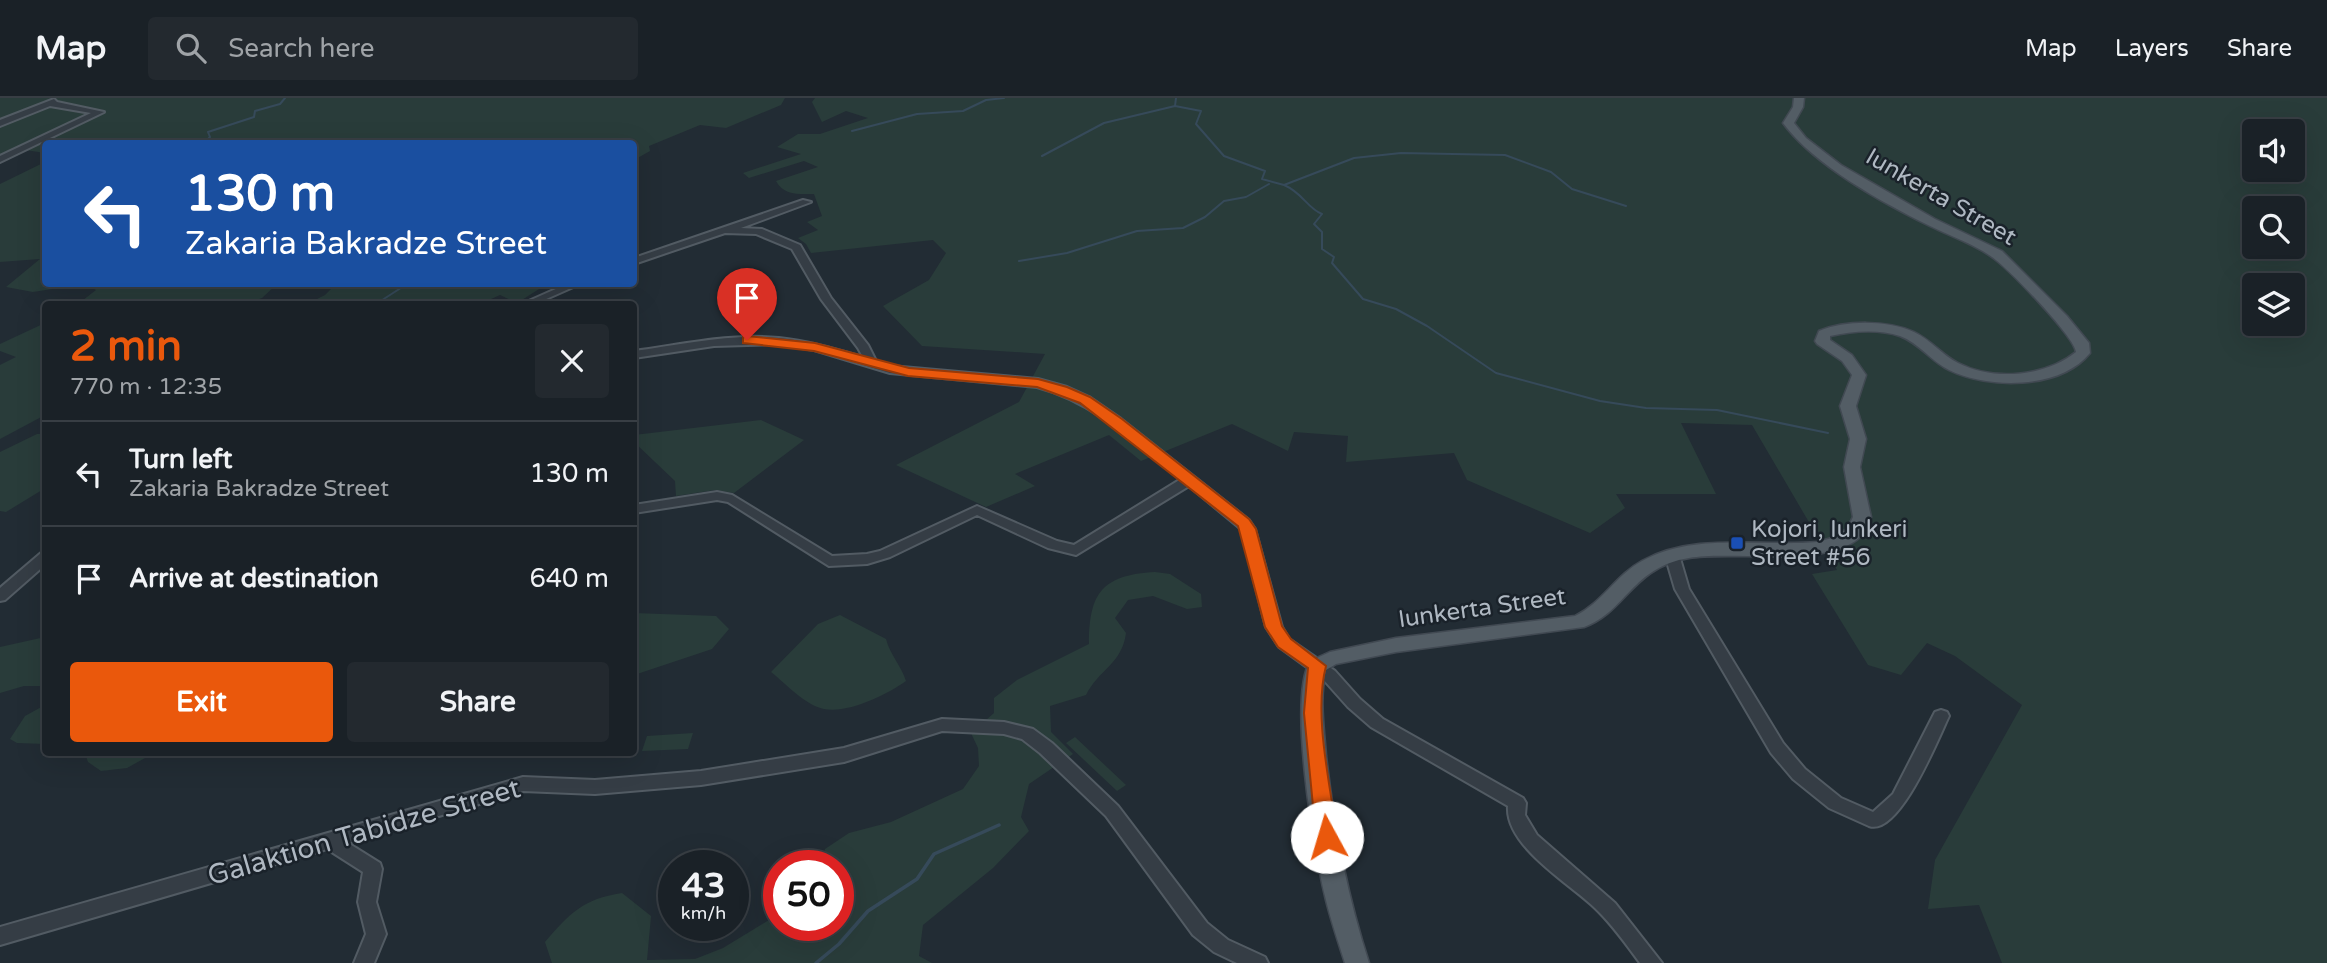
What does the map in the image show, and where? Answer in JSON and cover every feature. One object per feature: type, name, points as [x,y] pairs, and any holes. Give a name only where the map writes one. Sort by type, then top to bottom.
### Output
[{"type":"main road","name":"Iunkerta Street","points":[[1317,666],[1325,659],[1364,651],[1584,621],[1639,571],[1672,555],[1706,549],[1820,548],[1843,542],[1858,530],[1862,517],[1852,467],[1858,439],[1848,406],[1859,375],[1847,358],[1822,341],[1824,334],[1852,329],[1899,331],[1915,337],[1951,366],[1990,377],[2036,375],[2072,362],[2084,353],[2082,343],[2062,319],[1997,254],[1904,207],[1818,154],[1788,123],[1798,107],[1799,98]]},
{"type":"main road","points":[[1317,666],[1313,682],[1313,713],[1329,862],[1357,963]]},
{"type":"street","points":[[0,123],[62,98]]},
{"type":"street","points":[[0,159],[100,112],[48,103]]},
{"type":"street","points":[[637,260],[806,202]]},
{"type":"street","points":[[720,230],[758,231],[796,247],[826,299],[863,346],[871,363]]},
{"type":"street","points":[[534,301],[568,287]]},
{"type":"street","points":[[637,355],[757,340],[815,347],[908,372],[981,376],[1038,383],[1085,400],[1117,422],[1248,529],[1274,627],[1284,643],[1317,666],[1377,723],[1517,803],[1514,812],[1518,824],[1530,840],[1576,884],[1593,894],[1652,963]]},
{"type":"street","points":[[637,509],[717,496],[732,499],[829,561],[885,554],[977,510],[1053,545],[1076,550],[1189,480]]},
{"type":"street","points":[[1672,555],[1682,589],[1777,748],[1799,774],[1835,803],[1875,821],[1899,799],[1941,716]]},
{"type":"street","points":[[3,590],[42,559]]},
{"type":"street","name":"Galaktion Tabidze Street","points":[[0,936],[510,786],[549,783],[595,787],[701,778],[844,755],[922,729],[984,725],[1027,734],[1046,748],[1112,811],[1200,929],[1221,946],[1258,963]]},
{"type":"street","points":[[329,841],[373,869],[367,902],[376,934],[364,963]]},
{"type":"green space","points":[[0,98],[785,98],[781,105],[726,128],[700,125],[649,146],[650,151],[637,158],[637,140],[42,140],[42,153],[19,149],[0,157]]},
{"type":"green space","points":[[815,98],[2327,98],[2327,963],[2002,963],[1979,905],[1928,909],[1935,860],[2022,705],[1955,656],[1927,643],[1901,675],[1868,665],[1812,574],[1837,570],[1752,425],[1681,423],[1716,494],[1616,494],[1625,508],[1590,533],[1467,480],[1454,453],[1346,462],[1348,436],[1294,432],[1288,451],[1232,424],[1141,461],[1109,435],[1015,474],[1035,486],[986,507],[896,465],[1019,402],[1045,354],[922,346],[883,306],[929,280],[946,253],[933,240],[811,253],[806,244],[798,238],[818,230],[807,222],[822,216],[814,194],[788,192],[776,181],[818,167],[804,161],[749,178],[743,173],[801,154],[777,147],[798,134],[820,134],[868,118],[846,111],[822,122],[812,102]]},
{"type":"green space","points":[[42,163],[42,287],[65,287],[33,292],[6,287],[40,259],[0,262],[0,184]]},
{"type":"green space","points":[[90,287],[274,287],[262,298],[254,301],[82,301],[96,290]]},
{"type":"green space","points":[[333,287],[542,287],[520,301],[513,301],[500,295],[487,301],[313,301]]},
{"type":"green space","points":[[42,324],[42,417],[0,439],[0,365],[16,357],[0,351],[0,344]]},
{"type":"green space","points":[[761,420],[804,440],[734,493],[715,490],[676,496],[675,481],[637,445],[637,435]]},
{"type":"green space","points":[[42,434],[42,490],[6,512],[0,511],[0,452]]},
{"type":"green space","points":[[1170,574],[1201,594],[1202,607],[1187,609],[1153,596],[1128,600],[1115,618],[1126,633],[1115,659],[1086,695],[1050,706],[1051,732],[1073,754],[1029,784],[1021,817],[1029,831],[993,868],[923,925],[919,956],[932,963],[552,963],[545,942],[562,923],[587,903],[622,893],[651,916],[647,960],[695,959],[735,941],[749,941],[749,932],[763,924],[763,941],[854,941],[854,850],[825,849],[849,833],[891,822],[963,789],[979,766],[978,748],[971,733],[994,713],[994,698],[1017,680],[1089,644],[1092,612],[1102,590],[1122,577]]},
{"type":"green space","points":[[637,613],[716,616],[729,629],[712,649],[637,674]]},
{"type":"green space","points":[[840,615],[886,639],[906,681],[889,692],[856,706],[824,709],[803,699],[771,672],[818,624]]},
{"type":"green space","points":[[42,638],[42,686],[24,686],[0,693],[0,647]]},
{"type":"green space","points":[[42,707],[42,744],[17,743],[10,739],[25,716]]},
{"type":"green space","points":[[693,733],[688,749],[642,751],[647,736]]},
{"type":"green space","points":[[1075,737],[1126,785],[1117,791],[1066,743]]},
{"type":"green space","points":[[86,756],[149,756],[127,768],[101,771],[88,762]]},
{"type":"waterway","points":[[207,140],[210,137],[208,132],[254,117],[255,111],[280,104],[285,98]]},
{"type":"waterway","points":[[852,131],[917,114],[963,111],[986,100],[1004,98]]},
{"type":"waterway","points":[[1175,106],[1176,98]]},
{"type":"waterway","points":[[1042,156],[1104,123],[1175,106]]},
{"type":"waterway","points":[[1175,106],[1201,111],[1196,124],[1224,156],[1265,171],[1262,179],[1284,185]]},
{"type":"waterway","points":[[1284,185],[1354,158],[1401,153],[1505,155],[1551,172],[1572,189],[1626,206]]},
{"type":"waterway","points":[[1019,261],[1067,253],[1137,231],[1183,228],[1205,217],[1224,201],[1246,197],[1269,184]]},
{"type":"waterway","points":[[1284,185],[1322,214],[1314,224],[1322,232],[1322,249],[1334,257],[1332,263],[1363,299],[1396,309],[1427,326],[1496,373],[1600,401],[1646,408],[1717,410],[1828,433]]},
{"type":"waterway","points":[[381,301],[402,287]]},
{"type":"waterway","points":[[816,963],[839,944],[868,911],[917,879],[934,854],[999,825]]},
{"type":"place","name":"Kojori, Iunkeri Street #56","points":[[1737,543]]},
{"type":"route","points":[[747,340],[815,347],[908,372],[981,376],[1038,383],[1063,390],[1085,400],[1117,422],[1244,523],[1248,529],[1274,627],[1284,643],[1317,666],[1313,682],[1313,713],[1327,837]]}]
